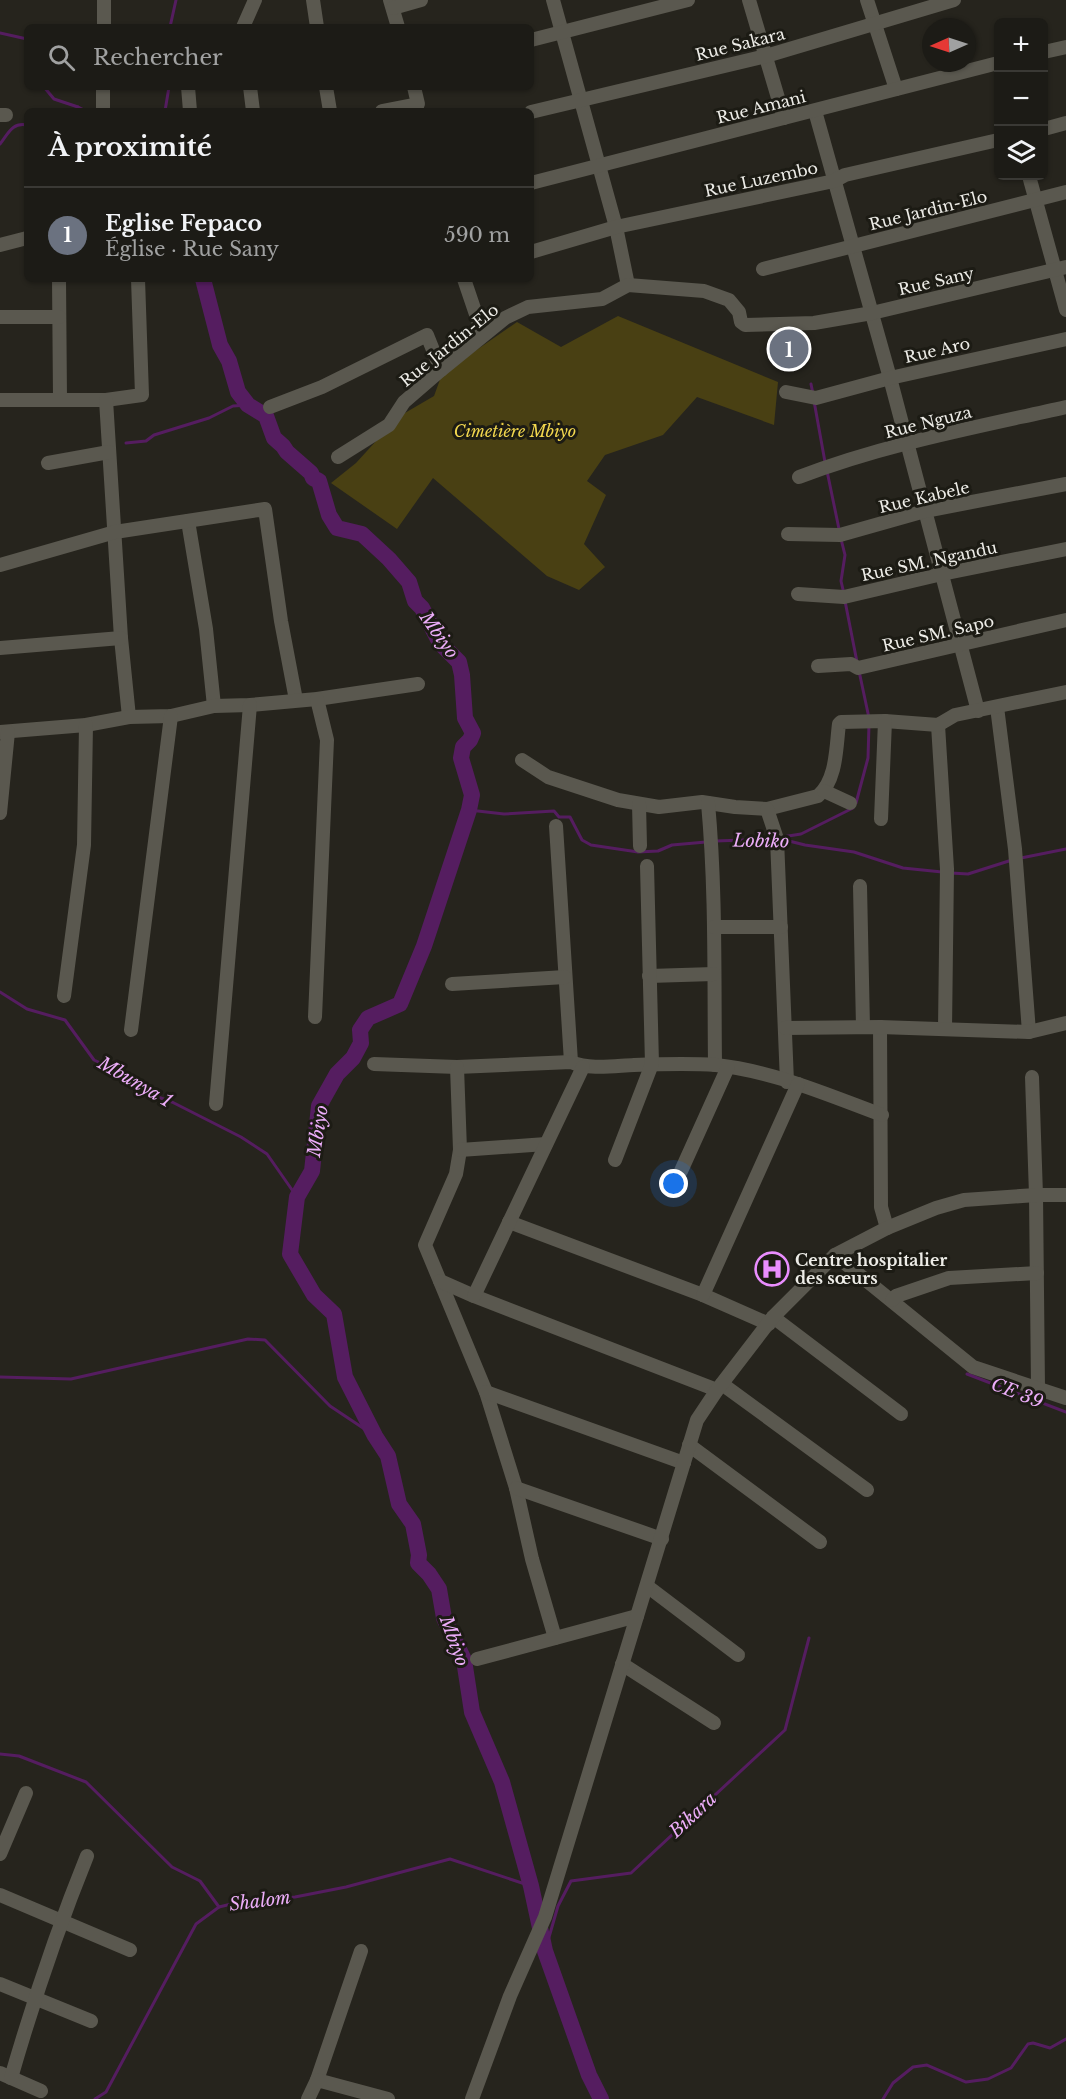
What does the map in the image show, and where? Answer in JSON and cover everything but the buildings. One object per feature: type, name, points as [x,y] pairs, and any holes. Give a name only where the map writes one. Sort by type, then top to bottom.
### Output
[{"type":"street","points":[[104,0],[104,24]]},
{"type":"street","points":[[244,24],[255,0]]},
{"type":"street","points":[[313,0],[317,24]]},
{"type":"street","points":[[397,24],[391,4],[421,0]]},
{"type":"street","points":[[554,0],[600,165],[628,285]]},
{"type":"street","points":[[534,39],[688,0]]},
{"type":"street","points":[[749,0],[784,118]]},
{"type":"street","points":[[867,0],[896,89]]},
{"type":"street","name":"Rue Sakara","points":[[534,111],[766,56],[954,0]]},
{"type":"street","points":[[1048,51],[1066,47]]},
{"type":"street","name":"Rue Amani","points":[[534,182],[994,64]]},
{"type":"street","points":[[103,108],[104,90]]},
{"type":"street","points":[[188,90],[190,108]]},
{"type":"street","points":[[250,90],[253,108]]},
{"type":"street","points":[[326,90],[330,108]]},
{"type":"street","points":[[415,90],[419,107]]},
{"type":"street","points":[[815,111],[890,378],[978,711]]},
{"type":"street","points":[[1048,128],[1066,123]]},
{"type":"street","name":"Rue Luzembo","points":[[534,251],[616,227],[834,181],[845,175],[994,141]]},
{"type":"street","points":[[1030,180],[1061,268],[1066,310]]},
{"type":"street","name":"Rue Jardin-Elo","points":[[763,269],[1066,192]]},
{"type":"street","points":[[0,245],[24,239]]},
{"type":"street","name":"Rue Sany","points":[[628,285],[704,291],[729,300],[739,312],[741,322],[745,325],[814,323],[872,313],[1061,268]]},
{"type":"street","points":[[59,282],[60,399]]},
{"type":"street","points":[[0,400],[106,400],[142,395],[138,282]]},
{"type":"street","points":[[466,282],[483,335]]},
{"type":"street","name":"Rue Jardin-Elo","points":[[339,457],[389,425],[404,402],[505,318],[528,307],[602,299],[628,285]]},
{"type":"street","points":[[0,317],[59,317]]},
{"type":"street","points":[[270,407],[322,387],[427,335],[441,370]]},
{"type":"street","name":"Rue Aro","points":[[786,392],[812,398],[890,378],[1066,339]]},
{"type":"street","points":[[106,400],[121,638],[129,717]]},
{"type":"street","name":"Rue Nguza","points":[[799,477],[907,443],[1066,407]]},
{"type":"street","points":[[48,463],[109,452]]},
{"type":"street","name":"Rue Kabele","points":[[788,534],[840,535],[925,512],[1066,484]]},
{"type":"street","points":[[0,565],[115,532],[265,509],[281,621],[296,700]]},
{"type":"street","points":[[188,521],[206,629],[214,706]]},
{"type":"street","name":"Rue SM. Ngandu","points":[[798,594],[844,597],[1066,549]]},
{"type":"street","name":"Rue SM. Sapo","points":[[818,666],[851,664],[858,668],[1066,620]]},
{"type":"street","points":[[0,648],[121,638]]},
{"type":"street","points":[[0,813],[4,732],[86,725],[129,717],[171,716],[214,706],[317,699],[418,684]]},
{"type":"street","points":[[522,760],[548,777],[618,800],[659,807],[702,802],[735,807],[767,808],[818,796],[824,791],[835,764],[838,724],[841,722],[885,721],[938,725],[955,716],[1066,692]]},
{"type":"street","points":[[315,1017],[327,740],[317,699]]},
{"type":"street","points":[[216,1104],[250,705]]},
{"type":"street","points":[[997,707],[1015,849],[1029,1032]]},
{"type":"street","points":[[131,1030],[171,716]]},
{"type":"street","points":[[881,819],[885,721]]},
{"type":"street","points":[[64,996],[84,845],[86,725]]},
{"type":"street","points":[[938,725],[947,875],[945,1029]]},
{"type":"street","points":[[824,791],[850,803]]},
{"type":"street","points":[[681,1171],[722,1066],[714,974],[708,803]]},
{"type":"street","points":[[639,804],[640,846]]},
{"type":"street","points":[[703,1295],[793,1083],[784,1028],[777,839],[767,808]]},
{"type":"street","points":[[474,1296],[546,1144],[577,1065],[565,977],[556,826]]},
{"type":"street","points":[[615,1160],[652,1064],[647,866]]},
{"type":"street","points":[[860,886],[863,1027]]},
{"type":"street","points":[[714,927],[781,927]]},
{"type":"street","points":[[649,976],[714,974]]},
{"type":"street","points":[[452,984],[565,977]]},
{"type":"street","points":[[784,1028],[880,1027],[1029,1032],[1066,1023]]},
{"type":"street","points":[[880,1027],[881,1207],[887,1228]]},
{"type":"street","points":[[374,1064],[457,1067],[652,1064],[722,1066],[793,1083],[882,1115]]},
{"type":"street","points":[[457,1067],[460,1150],[456,1174],[425,1245],[486,1392],[516,1488],[532,1559],[555,1638]]},
{"type":"street","points":[[1032,1077],[1038,1388]]},
{"type":"street","points":[[460,1150],[546,1144]]},
{"type":"street","points":[[472,2099],[510,1996],[545,1917],[697,1420],[771,1321],[835,1255],[887,1228],[936,1208],[964,1200],[1036,1195],[1066,1196]]},
{"type":"street","points":[[509,1222],[771,1321],[901,1414]]},
{"type":"street","points":[[835,1255],[973,1367],[1066,1398]]},
{"type":"street","points":[[892,1300],[896,1296],[949,1278],[1037,1273]]},
{"type":"street","points":[[440,1281],[474,1296],[720,1387],[867,1490]]},
{"type":"street","points":[[486,1392],[684,1463]]},
{"type":"street","points":[[690,1445],[820,1542]]},
{"type":"street","points":[[516,1488],[662,1539]]},
{"type":"street","points":[[647,1586],[738,1655]]},
{"type":"street","points":[[477,1659],[637,1616]]},
{"type":"street","points":[[622,1664],[714,1723]]},
{"type":"street","points":[[0,1854],[26,1793]]},
{"type":"street","points":[[41,2091],[6,2076],[61,1920],[87,1856]]},
{"type":"street","points":[[0,1895],[130,1950]]},
{"type":"street","points":[[308,2099],[317,2080],[361,1951]]},
{"type":"street","points":[[0,1984],[91,2021]]},
{"type":"street","points":[[317,2080],[388,2099]]},
{"type":"green space","name":"Cimetière Mbiyo","points":[[618,316],[778,382],[774,425],[697,397],[663,435],[605,455],[587,481],[606,495],[584,544],[605,567],[579,590],[547,576],[433,478],[397,529],[331,483],[356,463],[398,417],[434,396],[442,374],[517,322],[561,347]]},
{"type":"waterway","points":[[171,24],[176,0]]},
{"type":"waterway","points":[[0,33],[24,38]]},
{"type":"waterway","points":[[46,90],[54,99],[78,107]]},
{"type":"waterway","points":[[166,108],[168,90]]},
{"type":"waterway","points":[[0,144],[14,127],[24,125]]},
{"type":"waterway","name":"Mbiyo","points":[[204,282],[220,345],[229,361],[238,392],[248,405],[266,416],[274,438],[311,473],[313,478],[319,481],[329,515],[337,528],[362,534],[389,559],[409,582],[415,601],[422,608],[440,643],[459,662],[462,675],[465,718],[473,733],[463,747],[461,758],[472,795],[469,810],[424,946],[400,1004],[368,1018],[360,1030],[361,1043],[353,1058],[337,1074],[319,1106],[312,1171],[297,1197],[290,1254],[314,1295],[334,1314],[345,1377],[375,1436],[388,1456],[399,1504],[413,1524],[419,1555],[418,1563],[439,1589],[444,1618],[464,1660],[472,1712],[502,1782],[531,1886],[545,1951],[589,2075],[601,2099]]},
{"type":"waterway","points":[[811,384],[813,394]]},
{"type":"waterway","points":[[814,401],[825,462]]},
{"type":"waterway","points":[[126,443],[146,441],[154,435],[209,418],[233,406],[248,405]]},
{"type":"waterway","points":[[827,471],[839,529]]},
{"type":"waterway","points":[[841,539],[845,555],[841,581],[844,594]]},
{"type":"waterway","points":[[845,601],[857,662]]},
{"type":"waterway","points":[[859,671],[869,718]]},
{"type":"waterway","points":[[856,803],[868,758],[869,724]]},
{"type":"waterway","points":[[782,837],[801,834],[853,808]]},
{"type":"waterway","name":"Lobiko","points":[[469,810],[504,814],[554,811],[559,817],[570,817],[582,840],[591,845],[638,852],[658,851],[672,845],[706,842]]},
{"type":"waterway","name":"Lobiko","points":[[716,841],[772,839]]},
{"type":"waterway","name":"Lobiko","points":[[781,839],[854,852],[903,868],[942,872]]},
{"type":"waterway","name":"Lobiko","points":[[1021,858],[1066,849]]},
{"type":"waterway","name":"Lobiko","points":[[951,873],[968,874],[1012,860]]},
{"type":"waterway","name":"Mbunya 1","points":[[0,992],[27,1009],[65,1020],[94,1060],[120,1072],[141,1091],[172,1102],[241,1137],[267,1154],[297,1197]]},
{"type":"waterway","points":[[0,1377],[71,1379],[248,1339],[265,1340],[330,1406],[375,1436]]},
{"type":"waterway","name":"CE 39","points":[[967,1374],[1066,1412]]},
{"type":"waterway","name":"Bikara","points":[[545,1951],[558,1906],[571,1881],[631,1873],[785,1730],[809,1638]]},
{"type":"waterway","name":"Shalom","points":[[0,1754],[19,1756],[86,1782],[172,1867],[200,1881],[219,1907]]},
{"type":"waterway","name":"Shalom","points":[[95,2099],[106,2092],[196,1924],[219,1907],[252,1899],[295,1897],[346,1887],[450,1859],[531,1886]]},
{"type":"waterway","points":[[883,2099],[893,2083],[913,2067],[927,2065],[966,2082],[988,2079],[1011,2068],[1028,2044],[1033,2043],[1050,2048],[1066,2039]]},
{"type":"place","name":"Eglise Fepaco","points":[[789,349]]},
{"type":"place","name":"Centre hospitalier des sœurs","points":[[772,1269]]}]
